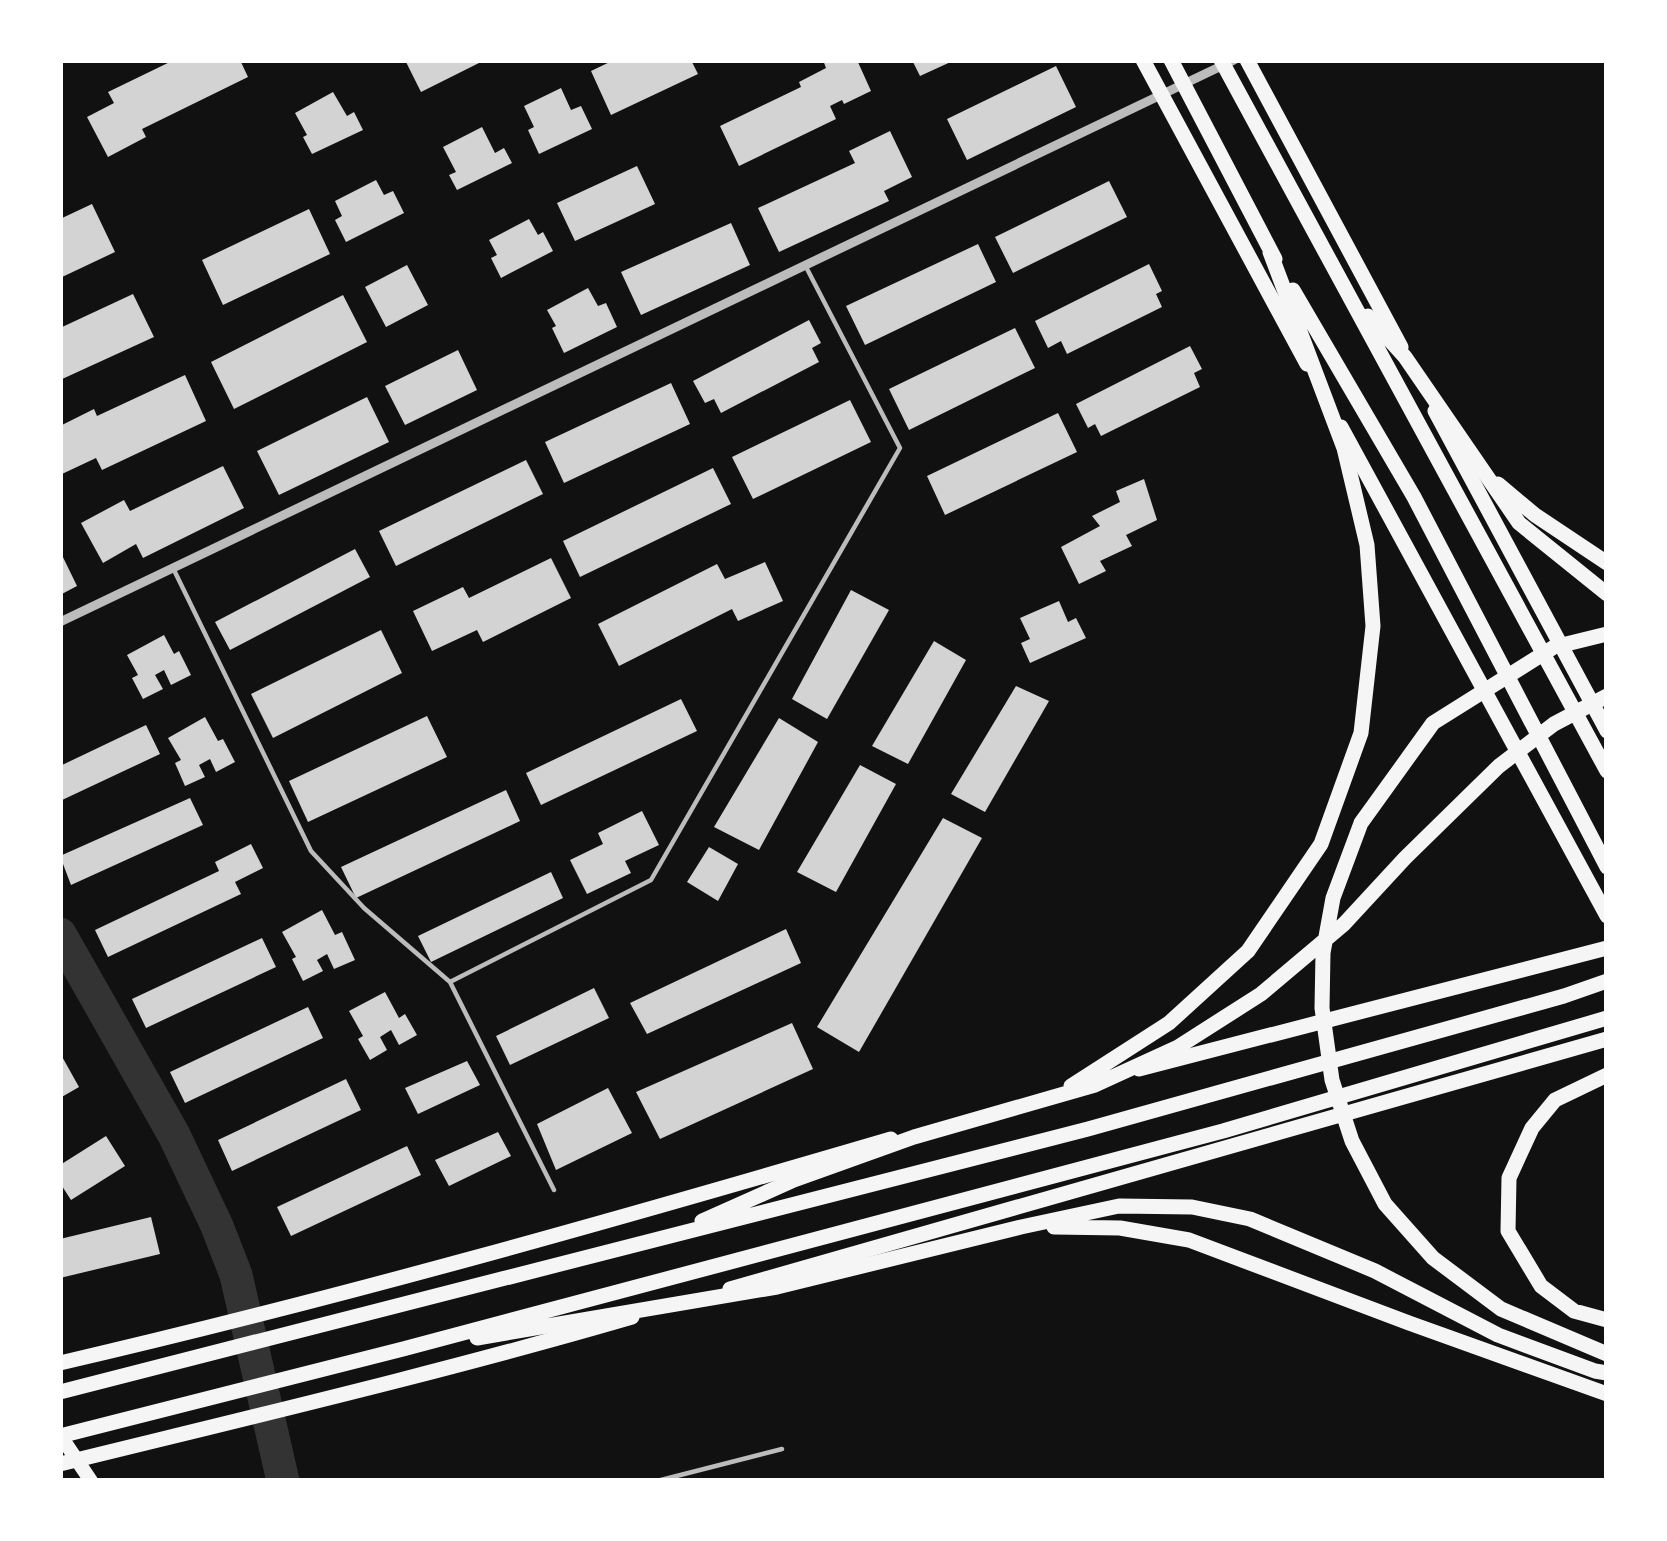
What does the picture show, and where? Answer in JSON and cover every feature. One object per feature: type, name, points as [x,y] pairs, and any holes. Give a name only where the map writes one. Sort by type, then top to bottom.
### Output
[{"type":"main road","points":[[1142,60],[1607,916]]},
{"type":"main road","points":[[1171,60],[1270,252],[1414,497],[1607,867]]},
{"type":"main road","points":[[1221,60],[1607,771]]},
{"type":"main road","points":[[1247,60],[1607,730]]},
{"type":"main road","points":[[1054,1097],[1169,1023],[1248,951],[1321,844],[1361,733],[1373,626],[1367,545],[1344,448],[1270,252]]},
{"type":"main road","points":[[1349,296],[1406,357],[1519,523],[1607,594]]},
{"type":"main road","points":[[1485,474],[1535,515],[1607,563]]},
{"type":"main road","points":[[1607,634],[1554,647],[1433,724],[1361,823],[1333,898],[1323,953],[1322,1008],[1332,1080],[1352,1141],[1385,1204],[1433,1258],[1501,1309],[1607,1354]]},
{"type":"main road","points":[[661,1239],[814,1173],[914,1137],[1095,1085],[1178,1047],[1262,994],[1344,924],[1499,766],[1554,724],[1607,696]]},
{"type":"main road","points":[[60,1363],[280,1311],[629,1216],[1029,1098],[1607,948]]},
{"type":"main road","points":[[60,1392],[1088,1129],[1607,981]]},
{"type":"main road","points":[[91,1481],[68,1462],[60,1436],[1200,1137],[1607,1018]]},
{"type":"main road","points":[[68,1462],[499,1356],[1607,1039]]},
{"type":"main road","points":[[1607,1076],[1555,1100],[1532,1128],[1509,1178],[1508,1231],[1541,1286],[1574,1311],[1607,1320]]},
{"type":"main road","points":[[403,1349],[777,1287],[1119,1206],[1192,1207],[1250,1219],[1375,1271],[1498,1335],[1607,1373]]},
{"type":"main road","points":[[1021,1227],[1120,1228],[1189,1240],[1607,1394]]},
{"type":"street","points":[[60,622],[1234,60]]},
{"type":"lane","points":[[450,982],[651,880],[900,448],[806,265]]},
{"type":"lane","points":[[173,568],[310,851],[364,908],[450,982],[554,1190]]},
{"type":"lane","points":[[657,1481],[782,1449]]},
{"type":"building","points":[[174,60],[240,60],[248,77],[142,129],[146,137],[108,157],[87,117],[114,103],[108,92]]},
{"type":"building","points":[[405,60],[485,60],[421,92]]},
{"type":"building","points":[[614,60],[691,60],[698,74],[611,115],[591,71]]},
{"type":"building","points":[[823,60],[857,60],[871,91],[830,106],[836,119],[739,166],[720,126],[801,87],[799,82],[826,68]]},
{"type":"building","points":[[912,60],[955,60],[920,76]]},
{"type":"building","points":[[1056,66],[1076,107],[967,160],[947,119]]},
{"type":"building","points":[[561,88],[571,110],[581,106],[592,129],[539,154],[524,106]]},
{"type":"building","points":[[333,92],[347,116],[354,112],[363,130],[312,154],[295,113]]},
{"type":"building","points":[[482,127],[495,153],[504,148],[512,163],[457,190],[449,175],[456,172],[443,147]]},
{"type":"building","points":[[890,131],[912,177],[884,191],[889,201],[779,252],[758,208],[855,163],[849,151]]},
{"type":"building","points":[[637,166],[655,204],[575,241],[557,203]]},
{"type":"building","points":[[376,180],[384,195],[393,191],[404,213],[346,242],[335,220],[342,216],[335,201]]},
{"type":"building","points":[[1109,181],[1127,217],[1013,273],[995,237]]},
{"type":"building","points":[[92,204],[115,252],[60,278],[60,219]]},
{"type":"building","points":[[309,209],[330,254],[223,305],[202,260]]},
{"type":"building","points":[[529,219],[553,251],[501,278],[489,240]]},
{"type":"building","points":[[731,223],[750,265],[641,315],[621,272]]},
{"type":"building","points":[[978,244],[996,282],[865,345],[846,306]]},
{"type":"building","points":[[1149,264],[1162,291],[1156,294],[1162,307],[1067,354],[1061,341],[1048,348],[1035,321]]},
{"type":"building","points":[[407,265],[428,305],[386,327],[365,287]]},
{"type":"building","points":[[588,288],[598,306],[606,303],[617,327],[564,353],[547,310]]},
{"type":"building","points":[[133,294],[154,337],[60,380],[60,328]]},
{"type":"building","points":[[343,295],[367,342],[234,409],[211,362]]},
{"type":"building","points":[[809,320],[821,343],[812,348],[819,362],[721,413],[714,399],[705,403],[693,381]]},
{"type":"building","points":[[1015,328],[1035,368],[909,430],[889,389]]},
{"type":"building","points":[[1190,346],[1202,369],[1194,373],[1200,387],[1101,436],[1095,424],[1088,428],[1076,404]]},
{"type":"building","points":[[458,350],[477,390],[405,425],[385,386]]},
{"type":"building","points":[[185,375],[206,421],[102,470],[96,458],[62,474],[60,426],[94,409],[97,416]]},
{"type":"building","points":[[671,383],[690,424],[564,483],[545,442]]},
{"type":"building","points":[[367,397],[389,442],[279,495],[257,451]]},
{"type":"building","points":[[850,400],[871,442],[753,499],[732,457]]},
{"type":"building","points":[[1058,413],[1077,452],[945,515],[927,476]]},
{"type":"building","points":[[526,460],[543,494],[396,566],[379,531]]},
{"type":"building","points":[[223,466],[244,508],[143,558],[136,544],[103,563],[81,523],[124,500],[130,511]]},
{"type":"building","points":[[713,468],[731,504],[580,577],[563,541]]},
{"type":"building","points":[[1144,479],[1157,520],[1126,535],[1132,546],[1100,561],[1106,571],[1079,584],[1061,547],[1100,526],[1092,516],[1120,502],[1116,491]]},
{"type":"building","points":[[355,549],[370,577],[230,650],[215,622]]},
{"type":"building","points":[[60,551],[77,586],[60,595]]},
{"type":"building","points":[[551,558],[571,598],[483,642],[477,630],[432,651],[413,611],[463,587],[469,598]]},
{"type":"building","points":[[765,562],[783,601],[738,621],[732,609],[619,666],[598,624],[717,564],[725,579]]},
{"type":"building","points":[[851,590],[889,610],[827,719],[792,699]]},
{"type":"building","points":[[1059,601],[1068,622],[1076,618],[1086,638],[1030,663],[1021,643],[1030,639],[1020,618]]},
{"type":"building","points":[[381,630],[402,673],[273,738],[251,694]]},
{"type":"building","points":[[164,635],[191,675],[171,685],[164,670],[155,675],[163,689],[143,699],[127,655]]},
{"type":"building","points":[[934,641],[966,660],[908,764],[872,746]]},
{"type":"building","points":[[1016,686],[1049,701],[985,812],[951,794]]},
{"type":"building","points":[[681,699],[697,731],[541,805],[526,773]]},
{"type":"building","points":[[427,716],[447,757],[308,822],[289,781]]},
{"type":"building","points":[[205,717],[235,762],[216,772],[210,759],[199,765],[205,777],[185,786],[175,763],[181,760],[168,738]]},
{"type":"building","points":[[779,718],[818,742],[759,850],[714,827]]},
{"type":"building","points":[[146,725],[160,754],[60,801],[60,766]]},
{"type":"building","points":[[860,765],[896,784],[836,892],[797,872]]},
{"type":"building","points":[[506,790],[520,821],[356,898],[341,867]]},
{"type":"building","points":[[190,798],[203,825],[71,885],[60,856]]},
{"type":"building","points":[[642,811],[659,845],[625,861],[631,873],[587,894],[570,860],[603,844],[598,833]]},
{"type":"building","points":[[943,818],[982,838],[859,1052],[817,1027]]},
{"type":"building","points":[[251,844],[263,868],[235,882],[241,894],[108,957],[95,930],[219,871],[215,862]]},
{"type":"building","points":[[709,847],[738,864],[718,901],[687,882]]},
{"type":"building","points":[[551,872],[563,898],[431,962],[418,936]]},
{"type":"building","points":[[322,910],[335,935],[342,932],[355,960],[334,969],[327,954],[317,960],[323,971],[303,981],[282,932]]},
{"type":"building","points":[[786,929],[801,963],[647,1034],[630,1003]]},
{"type":"building","points":[[262,938],[276,967],[146,1028],[132,999]]},
{"type":"building","points":[[594,988],[609,1018],[510,1065],[496,1036]]},
{"type":"building","points":[[385,992],[399,1018],[405,1014],[417,1035],[399,1045],[391,1030],[380,1037],[387,1050],[370,1060],[349,1011]]},
{"type":"building","points":[[308,1007],[323,1038],[185,1103],[170,1072]]},
{"type":"building","points":[[792,1023],[813,1069],[660,1139],[636,1092]]},
{"type":"building","points":[[60,1053],[79,1087],[60,1098]]},
{"type":"building","points":[[467,1061],[480,1085],[418,1114],[405,1088]]},
{"type":"building","points":[[346,1079],[361,1110],[232,1171],[218,1140]]},
{"type":"building","points":[[608,1088],[632,1133],[556,1170],[537,1124]]},
{"type":"building","points":[[498,1132],[511,1156],[449,1186],[435,1160]]},
{"type":"building","points":[[106,1136],[125,1166],[71,1200],[60,1183],[60,1165]]},
{"type":"building","points":[[407,1146],[421,1175],[291,1236],[277,1207]]},
{"type":"building","points":[[151,1217],[160,1254],[60,1278],[60,1239]]},
{"type":"waterway","points":[[60,934],[174,1135],[217,1226],[236,1275],[283,1481]]}]
